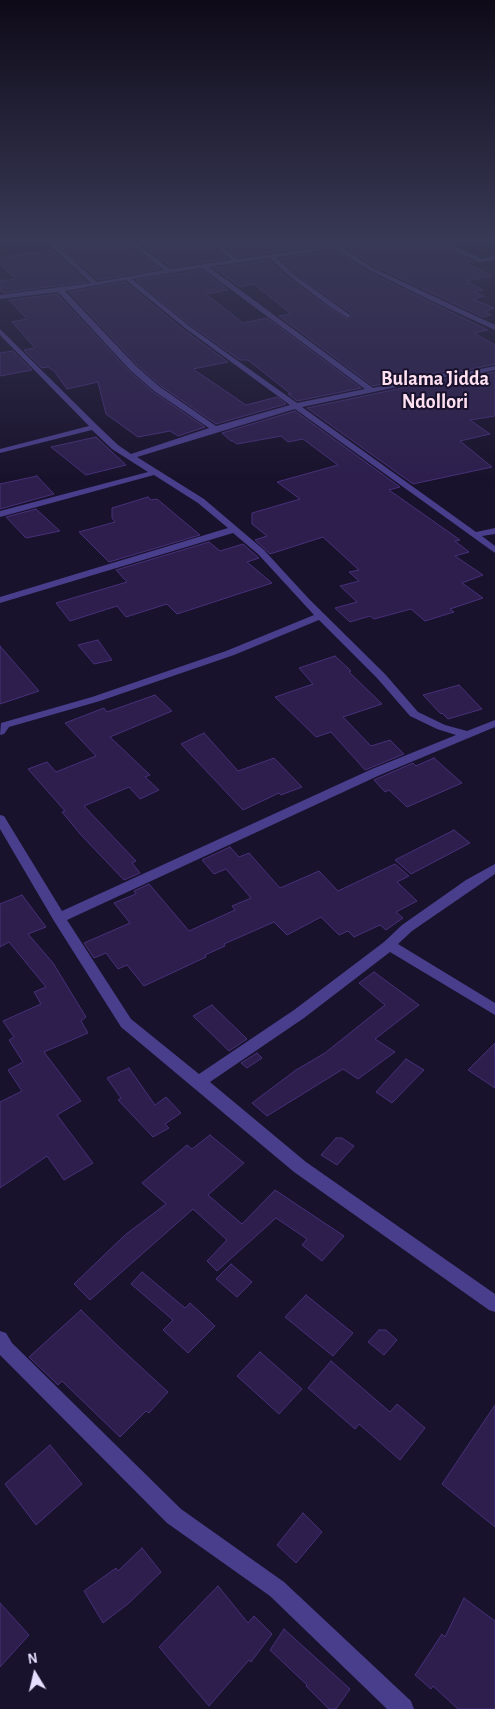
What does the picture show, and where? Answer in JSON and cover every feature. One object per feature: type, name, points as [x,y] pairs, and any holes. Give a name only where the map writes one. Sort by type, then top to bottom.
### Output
[{"type":"street","points":[[91,323],[133,368],[157,389],[214,429]]},
{"type":"street","points":[[182,323],[495,550]]},
{"type":"street","points":[[280,323],[372,390]]},
{"type":"street","points":[[484,323],[495,328]]},
{"type":"street","points":[[0,331],[115,447],[201,501],[262,552],[320,616],[381,676],[414,714],[441,728],[466,734]]},
{"type":"street","points":[[132,456],[214,429],[295,406],[450,374],[457,376],[495,368]]},
{"type":"street","points":[[0,451],[94,427]]},
{"type":"street","points":[[0,514],[157,472]]},
{"type":"street","points":[[0,600],[235,528]]},
{"type":"street","points":[[475,535],[495,531]]},
{"type":"street","points":[[0,732],[4,725],[96,699],[160,677],[230,652],[320,616]]},
{"type":"street","points":[[59,918],[376,772],[495,723]]},
{"type":"street","points":[[0,819],[59,918],[126,1023],[200,1082],[300,1167],[495,1304]]},
{"type":"street","points":[[200,1082],[299,1014],[389,945],[406,928],[471,882],[495,868]]},
{"type":"street","points":[[389,945],[495,1010]]},
{"type":"street","points":[[0,1340],[6,1350],[174,1516],[277,1589],[402,1709]]},
{"type":"building","points":[[13,323],[84,323],[129,371],[153,392],[205,427],[178,436],[170,431],[138,437],[106,414],[98,382],[67,389],[54,371],[48,367],[42,368],[24,350],[35,348]]},
{"type":"building","points":[[98,323],[175,323],[228,362],[193,369],[246,405],[277,397],[286,404],[216,424],[161,386],[137,365]]},
{"type":"building","points":[[187,323],[273,323],[361,388],[297,401],[288,394],[291,394],[248,360],[240,360]]},
{"type":"building","points":[[288,323],[473,323],[488,330],[474,333],[495,345],[495,364],[457,372],[450,370],[373,386]]},
{"type":"building","points":[[13,351],[32,370],[0,376],[0,353]]},
{"type":"building","points":[[495,372],[495,416],[470,420],[490,434],[460,441],[492,467],[413,484],[307,408],[450,378],[457,380]]},
{"type":"building","points":[[295,411],[400,487],[389,490],[460,540],[455,541],[469,552],[455,556],[483,575],[462,583],[483,598],[450,609],[454,612],[425,621],[411,609],[374,619],[370,616],[350,622],[335,608],[357,602],[340,586],[359,581],[349,572],[359,570],[323,537],[270,554],[255,540],[267,536],[252,524],[252,513],[300,499],[277,482],[338,465],[303,439],[288,442],[281,436],[237,444],[222,433]]},
{"type":"building","points":[[96,437],[126,465],[86,475],[51,447]]},
{"type":"building","points":[[37,476],[54,494],[0,509],[0,484]]},
{"type":"building","points":[[148,497],[151,500],[157,499],[200,535],[109,562],[79,532],[115,522],[112,518],[112,508]]},
{"type":"building","points":[[36,509],[60,531],[26,538],[6,517]]},
{"type":"building","points":[[209,542],[220,551],[243,544],[259,558],[247,562],[272,583],[177,614],[167,604],[126,617],[117,606],[70,621],[56,603],[127,582],[116,570]]},
{"type":"building","points":[[98,640],[112,660],[94,664],[78,645]]},
{"type":"building","points":[[0,646],[39,691],[0,704]]},
{"type":"building","points":[[335,656],[382,704],[343,717],[371,746],[390,740],[404,754],[365,770],[331,732],[316,737],[275,697],[313,684],[299,668]]},
{"type":"building","points":[[459,685],[482,709],[448,719],[423,695]]},
{"type":"building","points":[[155,695],[172,711],[110,737],[150,775],[145,777],[159,790],[140,799],[129,787],[84,806],[136,861],[132,863],[140,873],[124,880],[81,835],[62,812],[65,811],[28,769],[47,762],[56,772],[96,756],[65,723],[104,708],[107,712]]},
{"type":"building","points":[[204,733],[238,771],[274,758],[302,787],[281,795],[279,793],[243,810],[181,744]]},
{"type":"building","points":[[434,758],[462,783],[407,807],[389,790],[385,792],[374,780],[413,763],[416,766]]},
{"type":"building","points":[[454,830],[470,843],[411,874],[395,860]]},
{"type":"building","points":[[230,847],[239,857],[249,853],[280,888],[319,871],[338,891],[395,864],[409,876],[397,882],[417,901],[396,912],[403,918],[386,930],[380,925],[354,937],[348,931],[339,935],[321,917],[287,935],[274,922],[224,944],[225,946],[205,955],[206,957],[144,986],[127,965],[118,969],[106,953],[94,958],[84,943],[130,923],[114,903],[136,894],[134,891],[149,884],[189,931],[235,910],[232,906],[251,898],[226,869],[214,874],[202,860]]},
{"type":"building","points":[[22,895],[46,927],[28,934],[53,963],[86,1017],[81,1021],[88,1033],[44,1052],[81,1101],[57,1115],[93,1163],[64,1180],[47,1156],[0,1188],[0,1102],[22,1091],[8,1070],[23,1062],[9,1040],[14,1037],[3,1021],[41,1004],[34,992],[46,987],[9,942],[0,947],[0,904]]},
{"type":"building","points":[[374,972],[419,1005],[375,1039],[395,1052],[358,1079],[343,1069],[267,1116],[252,1103],[296,1070],[325,1053],[385,1005],[359,983]]},
{"type":"building","points":[[212,1005],[247,1039],[229,1051],[193,1016]]},
{"type":"building","points":[[495,1043],[495,1088],[468,1070]]},
{"type":"building","points":[[257,1053],[262,1058],[247,1068],[241,1063]]},
{"type":"building","points":[[406,1059],[424,1070],[392,1103],[376,1092]]},
{"type":"building","points":[[129,1068],[155,1105],[166,1097],[181,1113],[165,1124],[169,1128],[153,1137],[118,1100],[121,1098],[107,1078]]},
{"type":"building","points":[[210,1135],[244,1163],[208,1195],[242,1224],[275,1190],[344,1236],[322,1261],[302,1245],[307,1239],[276,1218],[217,1271],[207,1261],[227,1240],[193,1209],[90,1300],[74,1284],[125,1235],[166,1204],[142,1183],[187,1145],[192,1149]]},
{"type":"building","points":[[336,1138],[342,1138],[354,1146],[337,1165],[321,1155]]},
{"type":"building","points":[[231,1264],[252,1282],[237,1297],[216,1279]]},
{"type":"building","points":[[142,1272],[185,1308],[190,1303],[215,1326],[188,1353],[163,1330],[173,1320],[131,1284]]},
{"type":"building","points":[[306,1295],[353,1333],[333,1356],[285,1317]]},
{"type":"building","points":[[81,1310],[168,1392],[149,1413],[146,1411],[120,1437],[62,1381],[58,1385],[29,1357]]},
{"type":"building","points":[[379,1330],[386,1330],[397,1340],[384,1355],[368,1342]]},
{"type":"building","points":[[260,1352],[302,1389],[279,1414],[237,1376]]},
{"type":"building","points":[[331,1361],[390,1412],[397,1404],[425,1428],[400,1460],[359,1424],[355,1429],[308,1388]]},
{"type":"building","points":[[495,1405],[495,1527],[442,1484]]},
{"type":"building","points":[[50,1445],[82,1484],[36,1525],[5,1484]]},
{"type":"building","points":[[303,1513],[322,1532],[296,1563],[277,1545]]},
{"type":"building","points":[[142,1548],[161,1572],[129,1603],[103,1623],[84,1591],[116,1568],[118,1571]]},
{"type":"building","points":[[218,1586],[248,1623],[254,1616],[272,1634],[251,1662],[249,1660],[209,1706],[159,1647]]},
{"type":"building","points":[[464,1598],[495,1621],[495,1709],[458,1709],[433,1686],[431,1689],[415,1675],[442,1634],[445,1637]]},
{"type":"building","points":[[0,1603],[29,1635],[0,1667]]},
{"type":"building","points":[[284,1629],[350,1689],[336,1709],[329,1709],[270,1650]]},
{"type":"district","name":"Bulama Jidda Ndollori","points":[[435,390]]}]
